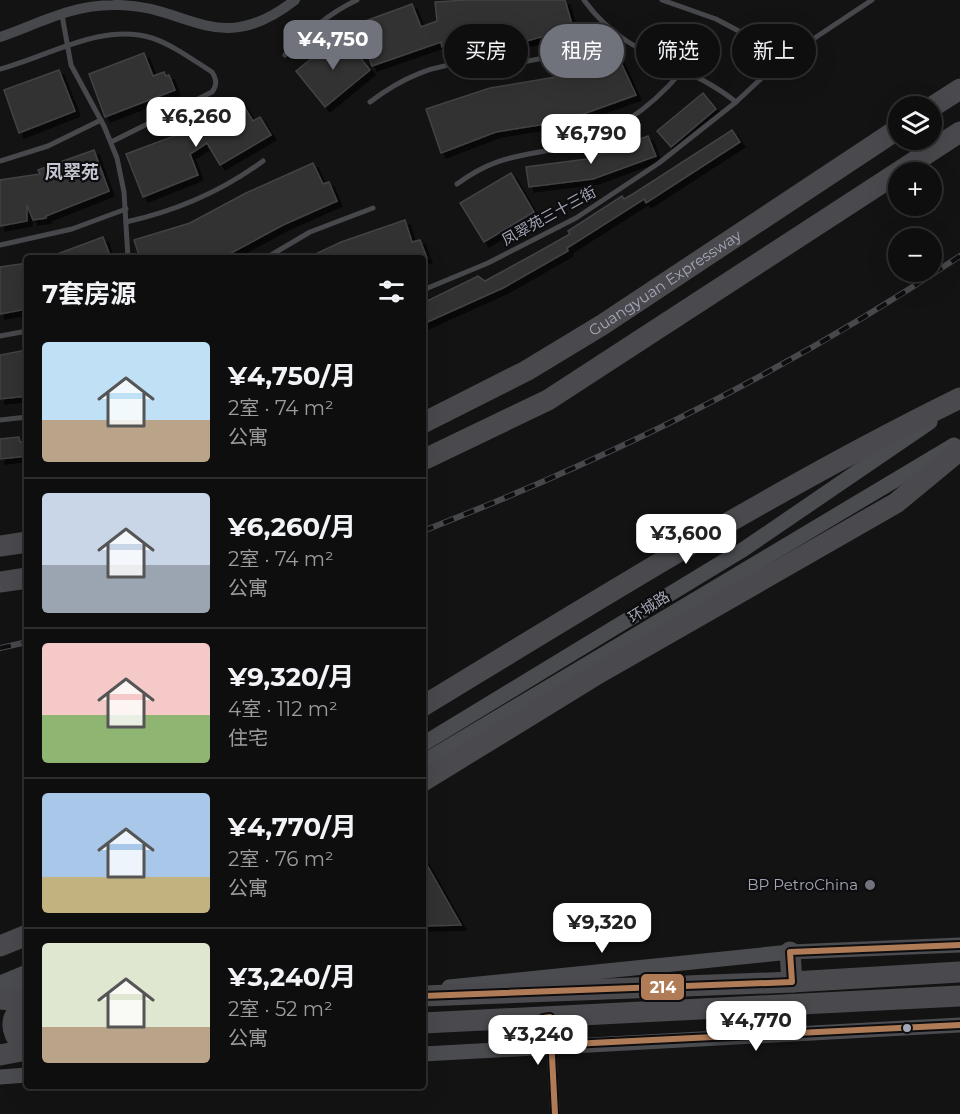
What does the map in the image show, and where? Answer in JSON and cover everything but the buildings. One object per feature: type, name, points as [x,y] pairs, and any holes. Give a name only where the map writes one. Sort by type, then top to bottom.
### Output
[{"type":"highway","points":[[942,101],[960,89]]},
{"type":"highway","points":[[426,459],[548,400],[960,132]]},
{"type":"highway","name":"Guangyuan Expressway","points":[[426,421],[526,371],[602,325],[888,136]]},
{"type":"highway","points":[[426,704],[768,500],[883,436],[960,400]]},
{"type":"highway","points":[[426,779],[604,670],[896,503],[960,450]]},
{"type":"highway","points":[[0,546],[24,542]]},
{"type":"highway","points":[[0,582],[24,578]]},
{"type":"highway","points":[[0,946],[24,935]]},
{"type":"highway","points":[[789,952],[792,982]]},
{"type":"highway","points":[[426,995],[792,982],[960,972]]},
{"type":"highway","points":[[426,1023],[960,996]]},
{"type":"highway","points":[[0,998],[24,1002]]},
{"type":"highway","points":[[24,1009],[14,1016],[11,1025],[14,1035],[24,1045]]},
{"type":"highway","points":[[0,1055],[24,1051]]},
{"type":"main road","name":"环城路","points":[[426,742],[744,549],[960,400]]},
{"type":"main road","name":"环城路","points":[[426,760],[960,442]]},
{"type":"main road","points":[[426,994],[469,983],[789,952],[960,945]]},
{"type":"main road","points":[[0,983],[24,973]]},
{"type":"main road","points":[[0,998],[24,988]]},
{"type":"main road","points":[[426,1054],[551,1045],[960,1025]]},
{"type":"main road","points":[[0,1077],[24,1075]]},
{"type":"street","points":[[0,37],[62,12],[83,7],[115,4],[147,8],[202,26],[228,28],[254,24],[277,14],[295,0]]},
{"type":"street","points":[[550,1017],[555,1114]]},
{"type":"lane","points":[[285,55],[306,33],[329,15],[357,0]]},
{"type":"lane","points":[[584,0],[604,24]]},
{"type":"lane","points":[[662,0],[716,18],[732,27]]},
{"type":"lane","name":"凤翠苑三十三街","points":[[816,37],[872,0]]},
{"type":"lane","points":[[62,12],[66,48],[78,81],[111,142],[121,175],[126,209],[128,255]]},
{"type":"lane","points":[[0,69],[111,34],[132,34],[152,38],[171,47],[212,72],[216,78],[216,86],[212,92],[111,142]]},
{"type":"lane","points":[[370,102],[391,86],[441,66],[540,59]]},
{"type":"lane","points":[[457,184],[495,161],[566,147],[618,126],[663,93],[676,78]]},
{"type":"lane","points":[[700,78],[736,102]]},
{"type":"lane","name":"凤翠苑三十三街","points":[[426,289],[488,263],[595,206],[659,164],[736,102],[762,78]]},
{"type":"lane","points":[[0,161],[48,146],[101,120]]},
{"type":"lane","points":[[126,222],[162,213],[198,200],[232,183],[263,161]]},
{"type":"lane","points":[[271,255],[310,232],[373,208]]},
{"type":"lane","points":[[0,245],[72,229],[126,209]]},
{"type":"lane","points":[[0,336],[24,332]]},
{"type":"lane","points":[[0,420],[24,417]]},
{"type":"railway","points":[[426,530],[562,473],[699,408],[832,336],[960,256]]},
{"type":"railway","points":[[0,648],[24,643]]},
{"type":"transit line","name":"214","points":[[426,996],[792,982],[790,952],[960,945]]},
{"type":"transit line","name":"214","points":[[543,1018],[550,1017],[555,1114]]},
{"type":"transit line","name":"214","points":[[551,1045],[960,1025]]},
{"type":"place","name":"BP PetroChina","points":[[870,885]]},
{"type":"district","name":"凤翠苑","points":[[72,172]]}]
